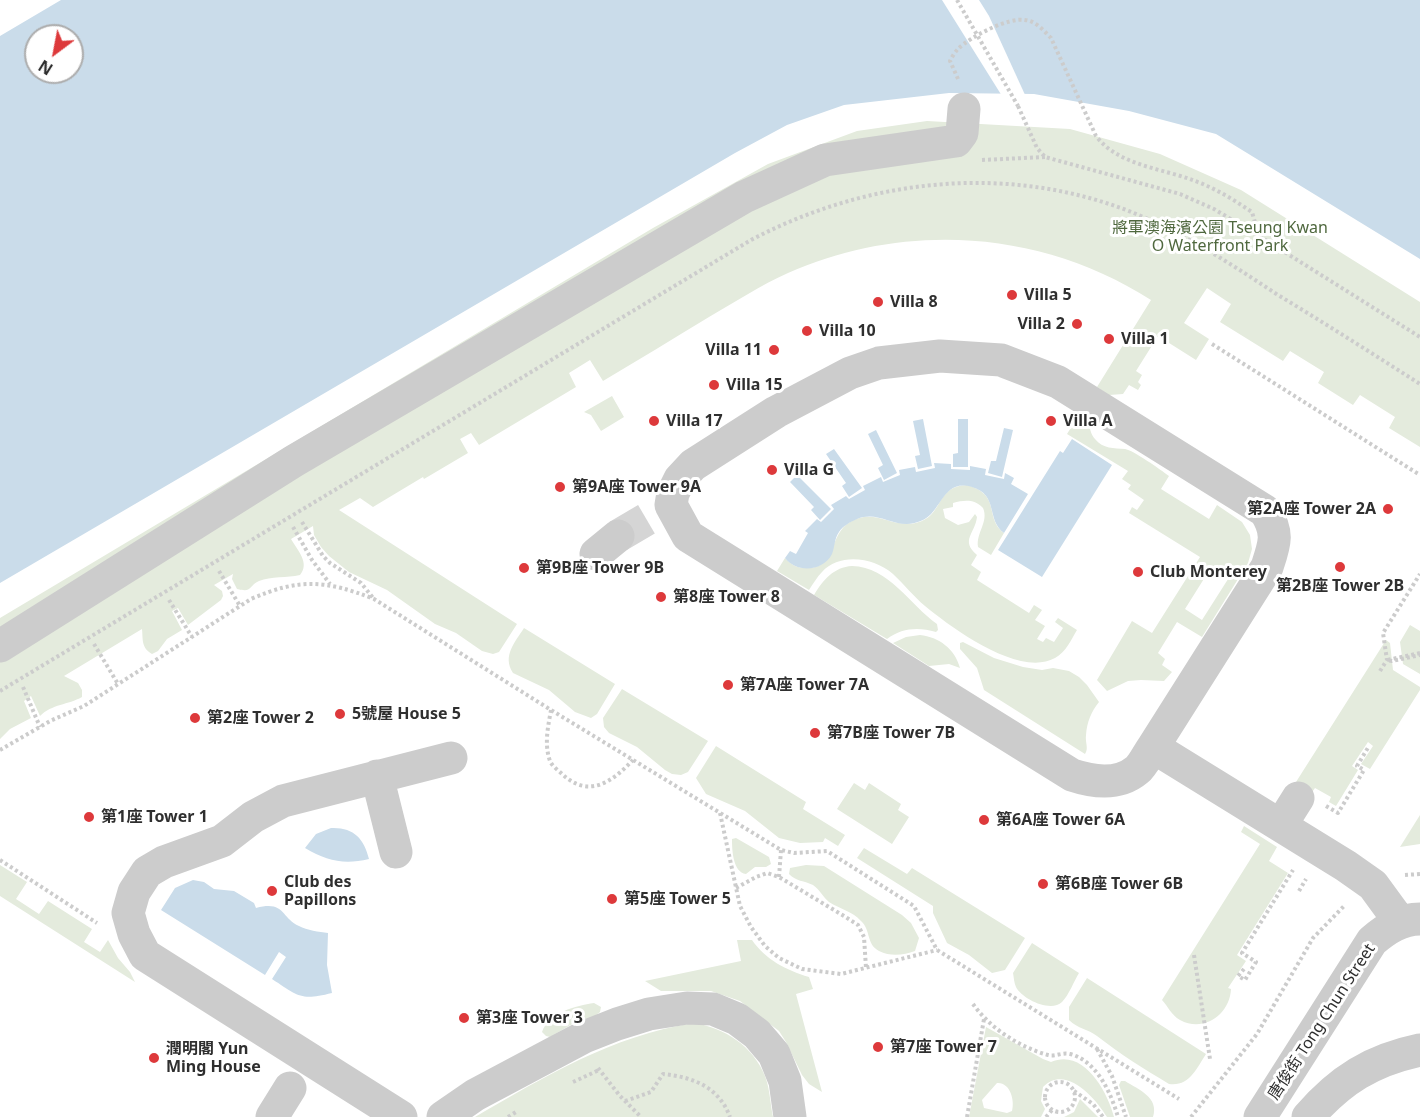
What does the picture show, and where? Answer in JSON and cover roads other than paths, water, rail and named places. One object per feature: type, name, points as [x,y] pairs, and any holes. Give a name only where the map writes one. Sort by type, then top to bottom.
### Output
[{"type":"street","points":[[0,646],[294,461],[744,197],[825,160],[956,141],[962,134],[964,109]]},
{"type":"street","points":[[940,356],[1001,360],[1059,382],[1265,511],[1274,525],[1274,546],[1267,567],[1153,747],[1137,770],[1115,780],[1092,782],[1072,775],[688,536],[661,510],[673,494],[680,479],[693,465],[799,400],[850,373],[879,363],[940,356]]},
{"type":"street","points":[[1153,747],[1346,866],[1373,885],[1410,920]]},
{"type":"street","points":[[401,1117],[145,955],[134,934],[128,913],[134,892],[147,872],[164,861],[222,841],[253,817],[283,801],[451,758]]},
{"type":"street","points":[[377,776],[396,852]]},
{"type":"street","points":[[1281,825],[1308,800]]},
{"type":"street","name":"唐俊街 Tong Chun Street","points":[[1260,1117],[1372,941],[1385,930],[1410,920]]},
{"type":"street","points":[[443,1117],[475,1095],[584,1037],[649,1014],[687,1008],[713,1009],[737,1019],[757,1034],[774,1054],[785,1081],[790,1117]]},
{"type":"street","points":[[1308,1117],[1326,1096],[1373,1064],[1399,1054],[1420,1050]]},
{"type":"street","points":[[272,1117],[290,1088]]},
{"type":"water","points":[[61,0],[1420,0],[1420,259],[1216,134],[1129,111],[1034,94],[949,93],[844,105],[787,125],[735,153],[0,583],[0,36]]},
{"type":"water","points":[[923,419],[932,466],[918,469],[915,456],[920,455],[913,421]]},
{"type":"water","points":[[958,419],[968,419],[968,467],[953,467],[953,454],[958,453]]},
{"type":"water","points":[[1004,428],[1013,430],[1002,477],[988,473],[991,461],[996,461]]},
{"type":"water","points":[[876,430],[897,473],[884,480],[878,468],[883,465],[868,434]]},
{"type":"water","points":[[1072,439],[1112,465],[1042,577],[998,550],[1060,451],[1063,453]]},
{"type":"water","points":[[834,449],[862,488],[849,497],[842,486],[846,483],[826,454]]},
{"type":"water","points":[[934,463],[951,464],[951,469],[970,470],[970,466],[986,469],[985,475],[1004,479],[1005,473],[1014,478],[1011,484],[1028,494],[1004,533],[995,521],[986,496],[972,487],[962,485],[949,491],[935,510],[923,520],[905,524],[866,517],[849,523],[837,535],[828,560],[816,567],[802,568],[785,558],[790,551],[796,554],[808,533],[805,531],[817,519],[821,522],[834,509],[831,505],[846,496],[849,499],[865,490],[863,486],[881,477],[883,482],[900,475],[899,470],[915,467],[916,472],[935,468]]},
{"type":"water","points":[[797,475],[831,509],[820,520],[811,510],[814,507],[790,482]]},
{"type":"water","points":[[331,828],[346,829],[356,835],[364,845],[369,859],[352,862],[336,861],[305,848],[316,834]]},
{"type":"water","points":[[193,880],[204,882],[214,889],[234,891],[254,903],[256,908],[272,906],[278,908],[299,926],[328,933],[327,965],[332,993],[306,997],[294,993],[272,979],[286,957],[279,952],[265,975],[161,910],[175,888]]},
{"type":"tunnel","points":[[618,536],[652,516]]},
{"type":"place","name":"Villa 5","points":[[1012,295]]},
{"type":"place","name":"Villa 8","points":[[878,302]]},
{"type":"place","name":"Villa 2","points":[[1077,324]]},
{"type":"place","name":"Villa 10","points":[[807,331]]},
{"type":"place","name":"Villa 1","points":[[1109,339]]},
{"type":"place","name":"Villa 11","points":[[774,350]]},
{"type":"place","name":"Villa 15","points":[[714,385]]},
{"type":"place","name":"Villa 17","points":[[654,421]]},
{"type":"place","name":"Villa A","points":[[1051,421]]},
{"type":"place","name":"Villa G","points":[[772,470]]},
{"type":"place","name":"第9A座 Tower 9A","points":[[560,487]]},
{"type":"place","name":"第2A座 Tower 2A","points":[[1388,509]]},
{"type":"place","name":"第2B座 Tower 2B","points":[[1340,567]]},
{"type":"place","name":"第9B座 Tower 9B","points":[[524,568]]},
{"type":"place","name":"Club Monterey","points":[[1138,572]]},
{"type":"place","name":"第8座 Tower 8","points":[[661,597]]},
{"type":"place","name":"第7A座 Tower 7A","points":[[728,685]]},
{"type":"place","name":"5號屋 House 5","points":[[340,714]]},
{"type":"place","name":"第2座 Tower 2","points":[[195,718]]},
{"type":"place","name":"第7B座 Tower 7B","points":[[815,733]]},
{"type":"place","name":"第1座 Tower 1","points":[[89,817]]},
{"type":"place","name":"第6A座 Tower 6A","points":[[984,820]]},
{"type":"place","name":"第6B座 Tower 6B","points":[[1043,884]]},
{"type":"place","name":"Club des Papillons","points":[[272,891]]},
{"type":"place","name":"第5座 Tower 5","points":[[612,899]]},
{"type":"place","name":"第3座 Tower 3","points":[[464,1018]]},
{"type":"place","name":"第7座 Tower 7","points":[[878,1047]]},
{"type":"place","name":"潤明閣 Yun Ming House","points":[[154,1058]]},
{"type":"park label","name":"將軍澳海濱公園 Tseung Kwan O Waterfront Park","points":[[1220,237]]}]
